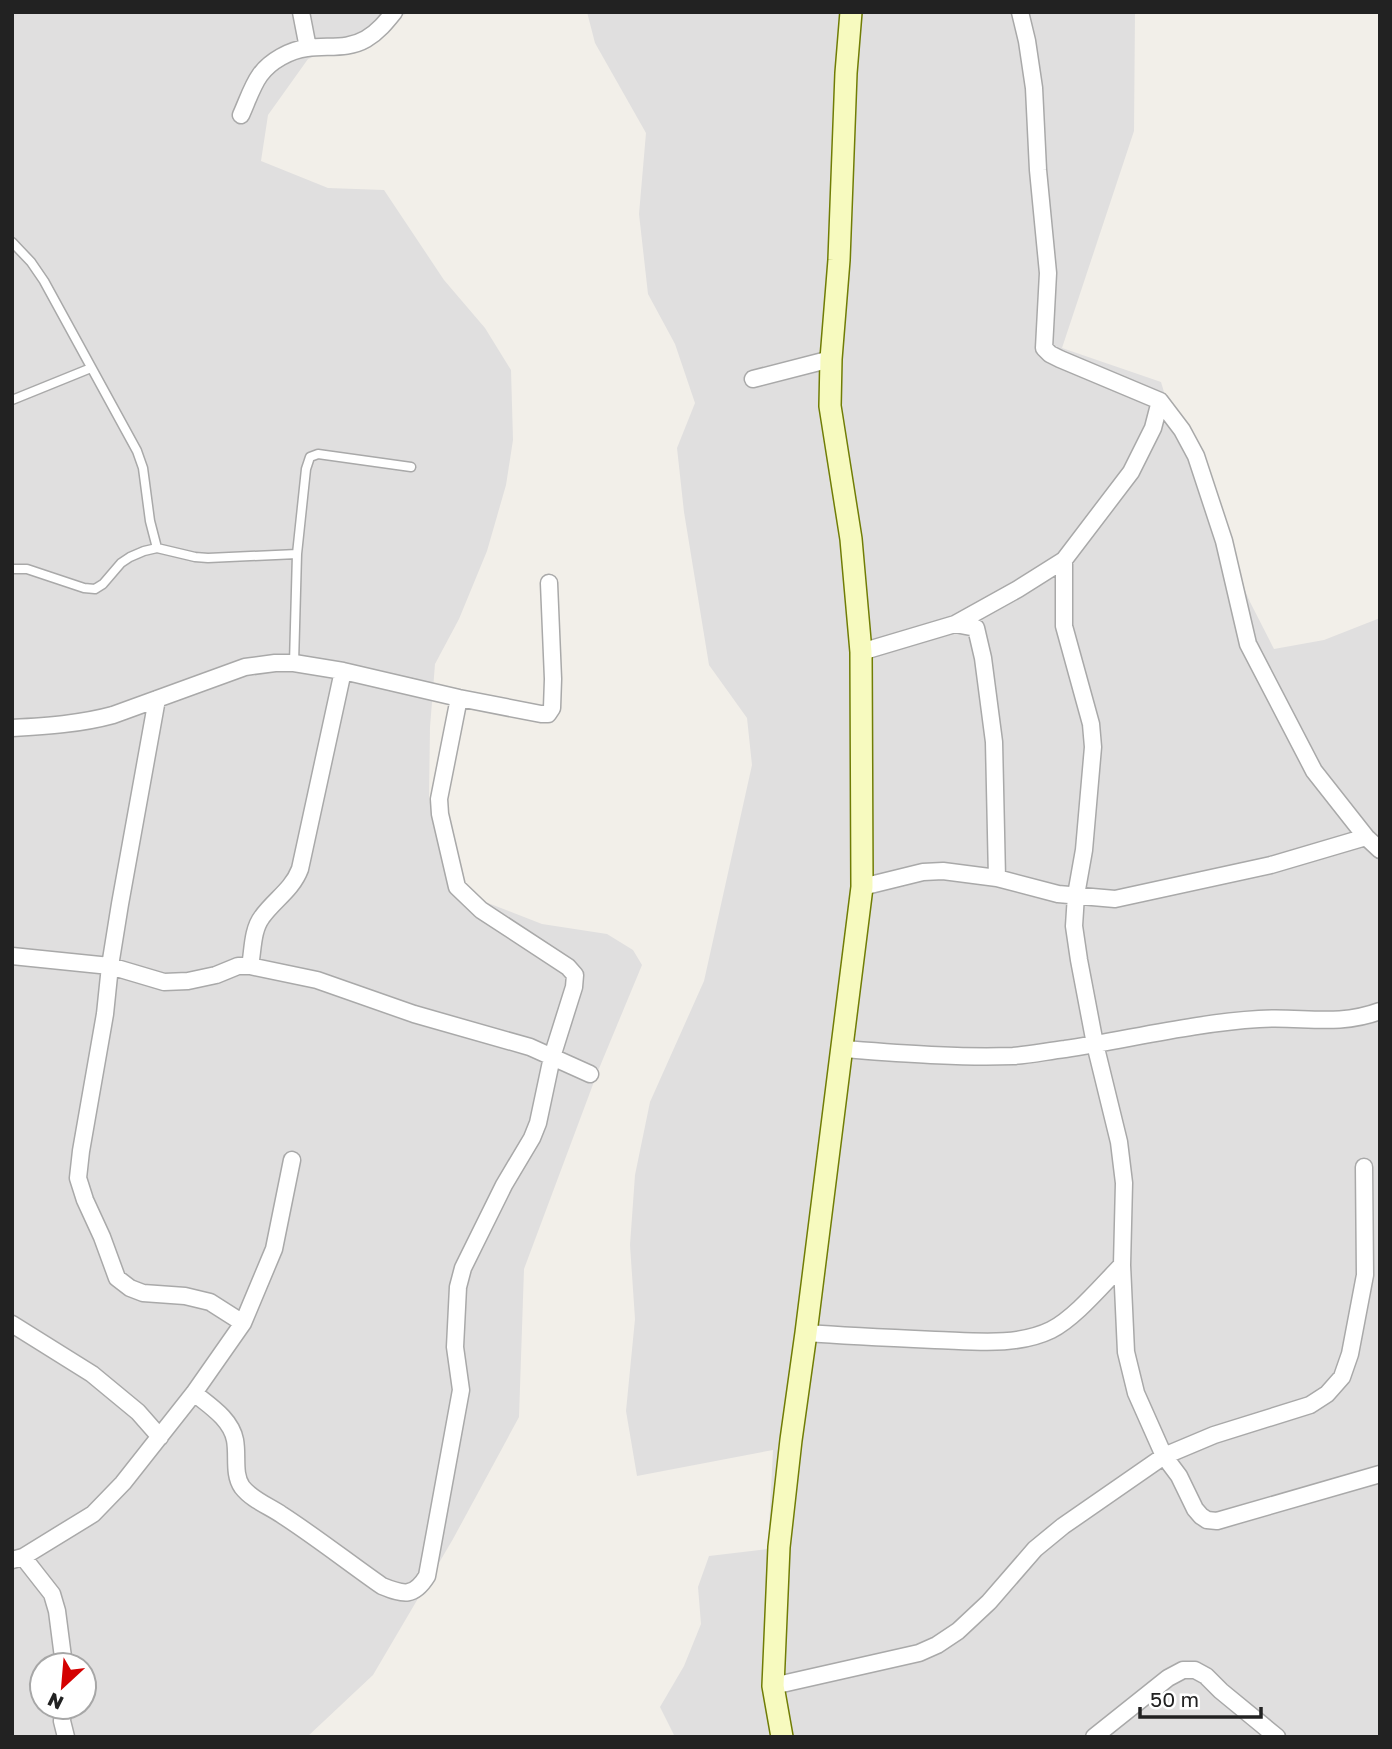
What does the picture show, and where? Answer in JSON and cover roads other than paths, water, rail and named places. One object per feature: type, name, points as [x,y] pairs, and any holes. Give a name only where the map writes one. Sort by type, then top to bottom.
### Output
[{"type":"street","points":[[301,12],[307,48]]},
{"type":"street","points":[[241,115],[260,75],[274,61],[307,48],[343,47],[365,40],[380,29],[394,12]]},
{"type":"street","points":[[782,1737],[773,1686],[779,1547],[862,887],[861,652],[851,539],[830,406],[851,12]]},
{"type":"street","points":[[1020,12],[1034,88],[1038,170],[1048,273],[1044,348],[1060,359],[1160,401],[1182,430],[1196,456],[1224,541],[1248,644],[1314,771],[1366,837],[1380,850]]},
{"type":"street","points":[[753,379],[831,359]]},
{"type":"street","points":[[861,652],[955,624],[1064,559],[1130,472],[1153,428],[1160,401]]},
{"type":"street","points":[[1064,559],[1064,626],[1091,724],[1093,747],[1074,926],[1095,1044],[1119,1142],[1124,1183],[1122,1265],[1126,1352],[1136,1393],[1164,1456],[1179,1476],[1195,1509],[1208,1520],[1217,1521],[1380,1474]]},
{"type":"street","points":[[12,727],[93,720],[244,667],[275,663],[294,663],[343,671],[459,698],[548,714],[552,708],[553,679],[549,583]]},
{"type":"street","points":[[955,624],[976,628],[983,658],[994,742],[997,878]]},
{"type":"street","points":[[250,966],[257,926],[296,880],[300,869],[343,671]]},
{"type":"street","points":[[194,1394],[219,1413],[230,1426],[235,1440],[237,1476],[242,1487],[252,1497],[383,1586],[409,1593],[421,1587],[427,1576],[461,1390],[455,1347],[458,1287],[463,1268],[538,1123],[552,1056],[574,987],[575,975],[568,967],[481,911],[457,887],[439,799],[459,698]]},
{"type":"street","points":[[157,699],[110,966],[105,1014],[78,1178],[117,1278],[130,1288],[144,1293],[185,1296],[210,1302],[243,1323]]},
{"type":"street","points":[[862,887],[923,872],[943,871],[997,878],[1058,894],[1115,899],[1271,865],[1366,837]]},
{"type":"street","points":[[12,956],[110,966],[164,982],[188,981],[216,975],[238,966],[250,966],[317,980],[414,1014],[530,1047],[590,1074]]},
{"type":"street","points":[[843,1049],[921,1055],[1014,1056],[1260,1019],[1332,1021],[1364,1017],[1380,1011]]},
{"type":"street","points":[[62,1651],[58,1611],[52,1594],[18,1558],[93,1514],[123,1483],[194,1394],[243,1323],[274,1249],[292,1160]]},
{"type":"street","points":[[773,1686],[919,1653],[937,1645],[958,1631],[989,1602],[1035,1549],[1053,1533],[1164,1456],[1214,1435],[1310,1405],[1327,1394],[1342,1377],[1350,1354],[1365,1275],[1364,1167]]},
{"type":"street","points":[[806,1334],[990,1342],[1030,1337],[1053,1329],[1122,1265]]},
{"type":"street","points":[[12,1324],[92,1374],[138,1412],[160,1437]]},
{"type":"street","points":[[1094,1737],[1168,1678],[1183,1670],[1195,1670],[1206,1676],[1277,1737]]},
{"type":"lane","points":[[12,242],[44,281],[137,451],[143,468],[150,521],[157,548]]},
{"type":"lane","points":[[12,400],[91,368]]},
{"type":"lane","points":[[294,663],[297,554],[306,469],[310,457],[318,454],[411,467]]},
{"type":"lane","points":[[12,569],[27,569],[84,588],[95,589],[130,557],[157,548],[208,558],[297,554]]}]
